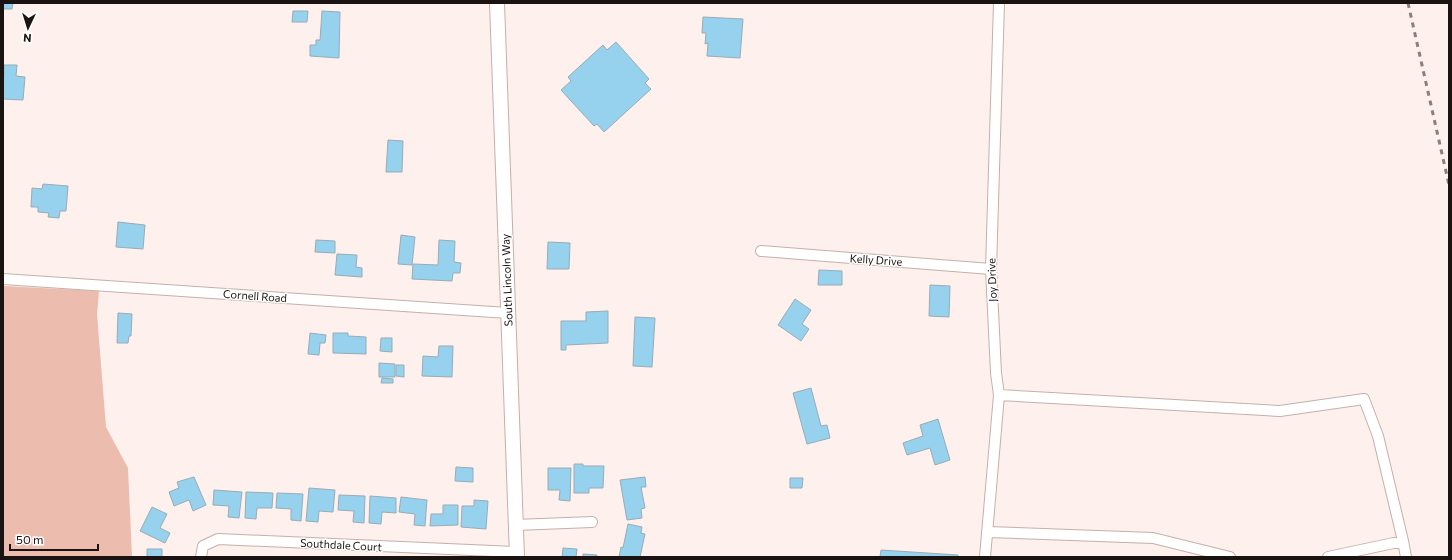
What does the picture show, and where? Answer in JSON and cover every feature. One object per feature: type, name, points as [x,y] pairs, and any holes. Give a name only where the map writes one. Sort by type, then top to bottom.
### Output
[{"type":"main road","name":"South Lincoln Way","points":[[497,3],[517,555]]},
{"type":"street","name":"Joy Drive","points":[[986,557],[999,395],[996,373],[991,268],[999,3]]},
{"type":"street","name":"Kelly Drive","points":[[760,251],[991,268]]},
{"type":"street","name":"Cornell Road","points":[[3,279],[508,313]]},
{"type":"street","points":[[999,395],[1280,411],[1364,399],[1378,436],[1406,557]]},
{"type":"street","points":[[515,525],[592,522]]},
{"type":"street","points":[[987,532],[1153,538],[1230,557]]},
{"type":"street","name":"Southdale Court","points":[[201,557],[203,546],[218,539],[517,555]]},
{"type":"street","points":[[1328,557],[1403,541]]},
{"type":"shaded area","points":[[3,286],[99,291],[97,314],[106,427],[128,468],[132,557],[3,557]]},
{"type":"building","points":[[3,3],[13,3],[12,9],[3,9]]},
{"type":"building","points":[[293,11],[308,11],[307,22],[292,22]]},
{"type":"building","points":[[322,11],[340,12],[339,58],[310,56],[310,45],[316,45],[316,40],[320,40]]},
{"type":"building","points":[[703,17],[743,19],[740,58],[707,56],[708,43],[705,44],[706,33],[702,33]]},
{"type":"building","points":[[616,42],[649,79],[645,83],[651,89],[604,132],[597,124],[594,126],[561,90],[571,81],[568,77],[603,45],[607,50]]},
{"type":"building","points":[[4,65],[17,65],[16,76],[25,77],[23,100],[3,99]]},
{"type":"building","points":[[388,140],[403,141],[402,172],[386,172]]},
{"type":"building","points":[[43,184],[68,186],[66,211],[60,211],[59,218],[48,217],[49,213],[38,212],[38,207],[31,207],[32,188],[42,189]]},
{"type":"building","points":[[118,222],[145,225],[143,249],[116,247]]},
{"type":"building","points":[[401,235],[415,237],[412,265],[398,264]]},
{"type":"building","points":[[316,240],[335,241],[335,253],[315,252]]},
{"type":"building","points":[[439,240],[455,241],[454,262],[461,263],[460,273],[453,273],[452,281],[412,279],[413,264],[438,265]]},
{"type":"building","points":[[548,242],[570,243],[569,269],[547,269]]},
{"type":"building","points":[[337,254],[357,255],[356,267],[362,268],[362,277],[335,275]]},
{"type":"building","points":[[819,270],[842,271],[842,285],[818,285]]},
{"type":"building","points":[[930,285],[950,286],[949,317],[929,316]]},
{"type":"building","points":[[795,299],[811,310],[802,324],[809,329],[801,341],[778,325]]},
{"type":"building","points":[[608,311],[608,343],[566,345],[566,350],[561,350],[561,321],[586,321],[586,312]]},
{"type":"building","points":[[118,313],[132,314],[131,336],[129,336],[128,343],[117,343]]},
{"type":"building","points":[[635,317],[655,318],[652,367],[633,366]]},
{"type":"building","points":[[310,333],[326,335],[325,343],[320,343],[319,355],[308,354]]},
{"type":"building","points":[[333,333],[348,333],[348,336],[366,337],[366,354],[333,353]]},
{"type":"building","points":[[381,338],[392,338],[392,352],[380,351]]},
{"type":"building","points":[[439,346],[453,346],[452,377],[422,376],[423,356],[438,357]]},
{"type":"building","points":[[379,363],[395,364],[395,377],[379,377]]},
{"type":"building","points":[[396,365],[404,365],[404,377],[396,376]]},
{"type":"building","points":[[382,378],[393,379],[393,383],[381,383]]},
{"type":"building","points":[[811,388],[821,426],[827,425],[830,438],[807,444],[793,393]]},
{"type":"building","points":[[938,419],[950,460],[935,465],[930,448],[907,455],[903,443],[923,436],[920,425]]},
{"type":"building","points":[[574,464],[583,464],[583,466],[604,466],[603,488],[589,488],[589,493],[574,493]]},
{"type":"building","points":[[456,467],[473,468],[473,482],[455,481]]},
{"type":"building","points":[[548,468],[571,468],[570,501],[559,500],[560,490],[548,490]]},
{"type":"building","points":[[194,477],[206,505],[193,511],[189,500],[174,506],[169,492],[179,488],[177,482]]},
{"type":"building","points":[[645,477],[646,487],[641,487],[645,508],[641,509],[642,518],[627,520],[620,480]]},
{"type":"building","points":[[790,478],[803,478],[802,488],[790,488]]},
{"type":"building","points":[[309,488],[335,490],[333,512],[319,511],[318,522],[306,521]]},
{"type":"building","points":[[214,490],[242,492],[239,518],[228,517],[229,506],[213,505]]},
{"type":"building","points":[[246,492],[273,493],[272,508],[257,508],[256,519],[245,518]]},
{"type":"building","points":[[277,493],[303,494],[301,521],[291,520],[291,509],[276,508]]},
{"type":"building","points":[[339,495],[365,496],[364,523],[353,522],[354,511],[338,510]]},
{"type":"building","points":[[370,496],[396,498],[396,513],[382,512],[381,524],[369,523]]},
{"type":"building","points":[[401,497],[427,500],[425,526],[414,525],[415,514],[399,512]]},
{"type":"building","points":[[474,500],[488,501],[486,529],[461,527],[462,506],[474,506]]},
{"type":"building","points":[[443,505],[458,505],[458,525],[430,526],[431,514],[443,514]]},
{"type":"building","points":[[152,507],[167,514],[160,528],[170,533],[165,543],[140,531]]},
{"type":"building","points":[[628,524],[642,527],[641,533],[645,534],[640,557],[619,557],[621,547],[623,548]]},
{"type":"building","points":[[563,548],[577,549],[576,557],[562,557]]},
{"type":"building","points":[[147,549],[162,549],[162,557],[147,557]]},
{"type":"building","points":[[881,550],[958,555],[958,557],[880,557]]},
{"type":"building","points":[[583,554],[597,555],[597,557],[583,557]]},
{"type":"railway","points":[[1408,3],[1449,185]]}]
